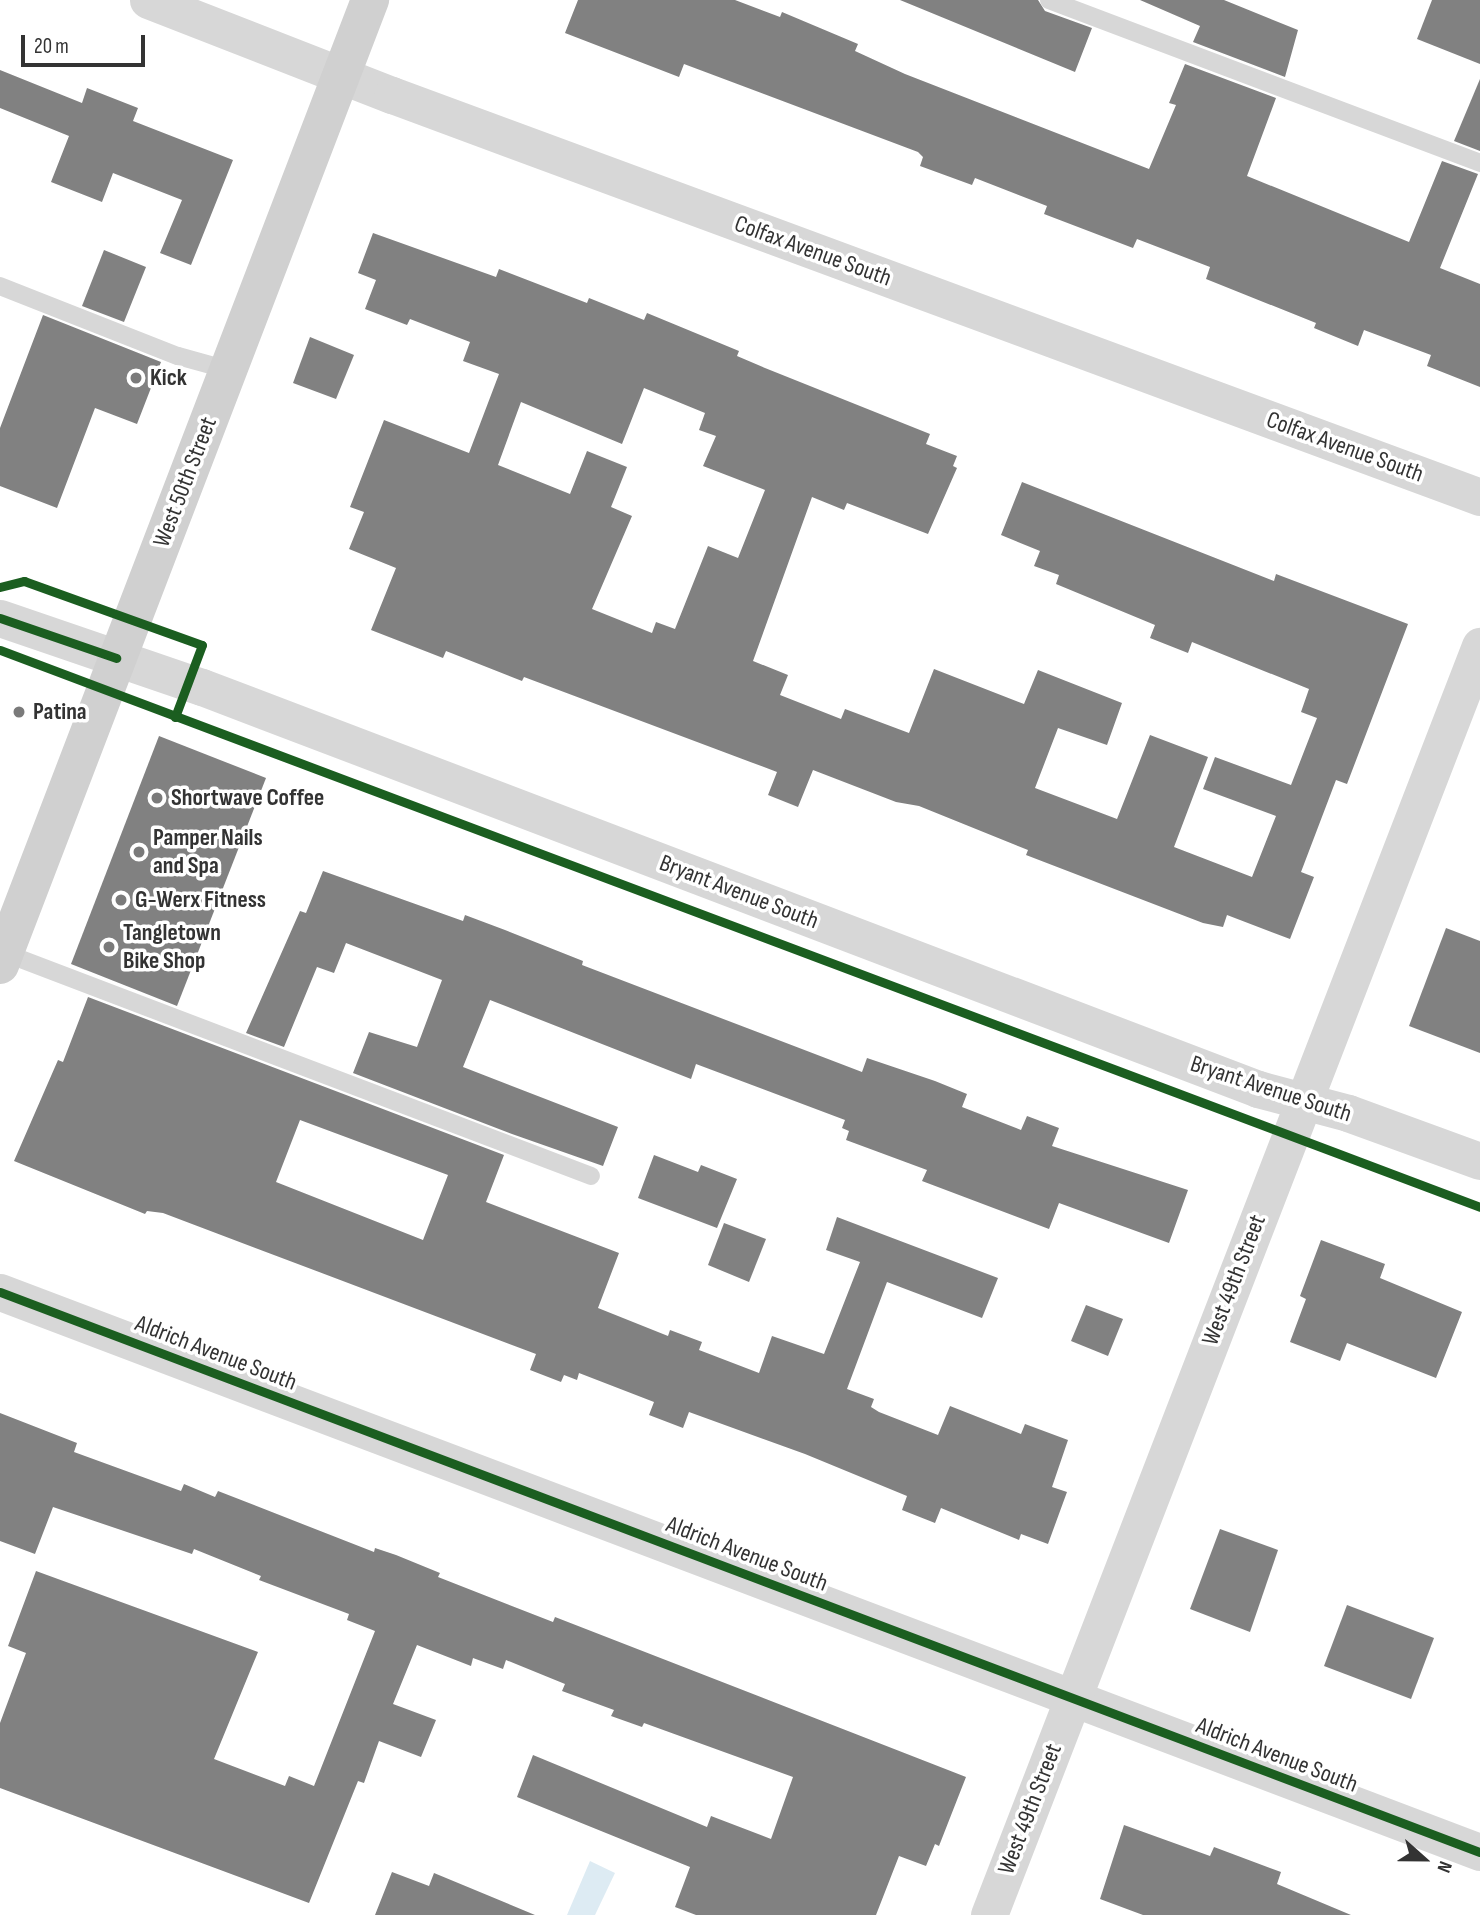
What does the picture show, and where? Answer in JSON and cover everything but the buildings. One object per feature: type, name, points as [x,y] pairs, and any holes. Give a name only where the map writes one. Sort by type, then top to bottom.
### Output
[{"type":"main road","name":"West 50th Street","points":[[2,957],[370,0]]},
{"type":"street","name":"Colfax Avenue South","points":[[148,0],[340,75],[1480,497]]},
{"type":"street","name":"Bryant Avenue South","points":[[0,618],[116,658],[1258,1089],[1348,1112],[1480,1161]]},
{"type":"street","name":"West 49th Street","points":[[989,1915],[1480,646]]},
{"type":"street","name":"Aldrich Avenue South","points":[[0,1292],[1480,1852]]},
{"type":"lane","points":[[1049,0],[1480,163]]},
{"type":"lane","points":[[0,286],[178,356],[229,370]]},
{"type":"lane","points":[[2,957],[591,1176]]},
{"type":"shaded area","points":[[590,1861],[615,1873],[595,1915],[567,1915]]},
{"type":"cycle path","points":[[0,587],[24,581],[202,645],[175,717]]},
{"type":"cycle path","points":[[0,618],[116,658]]},
{"type":"cycle path","points":[[0,650],[1480,1207]]},
{"type":"cycle path","points":[[0,1292],[1480,1852]]},
{"type":"place","name":"Kick","points":[[136,378]]},
{"type":"place","name":"Patina","points":[[19,712]]},
{"type":"place","name":"Shortwave Coffee","points":[[157,798]]},
{"type":"place","name":"Pamper Nails and Spa","points":[[139,852]]},
{"type":"place","name":"G-Werx Fitness","points":[[121,900]]},
{"type":"place","name":"Tangletown Bike Shop","points":[[109,947]]}]
